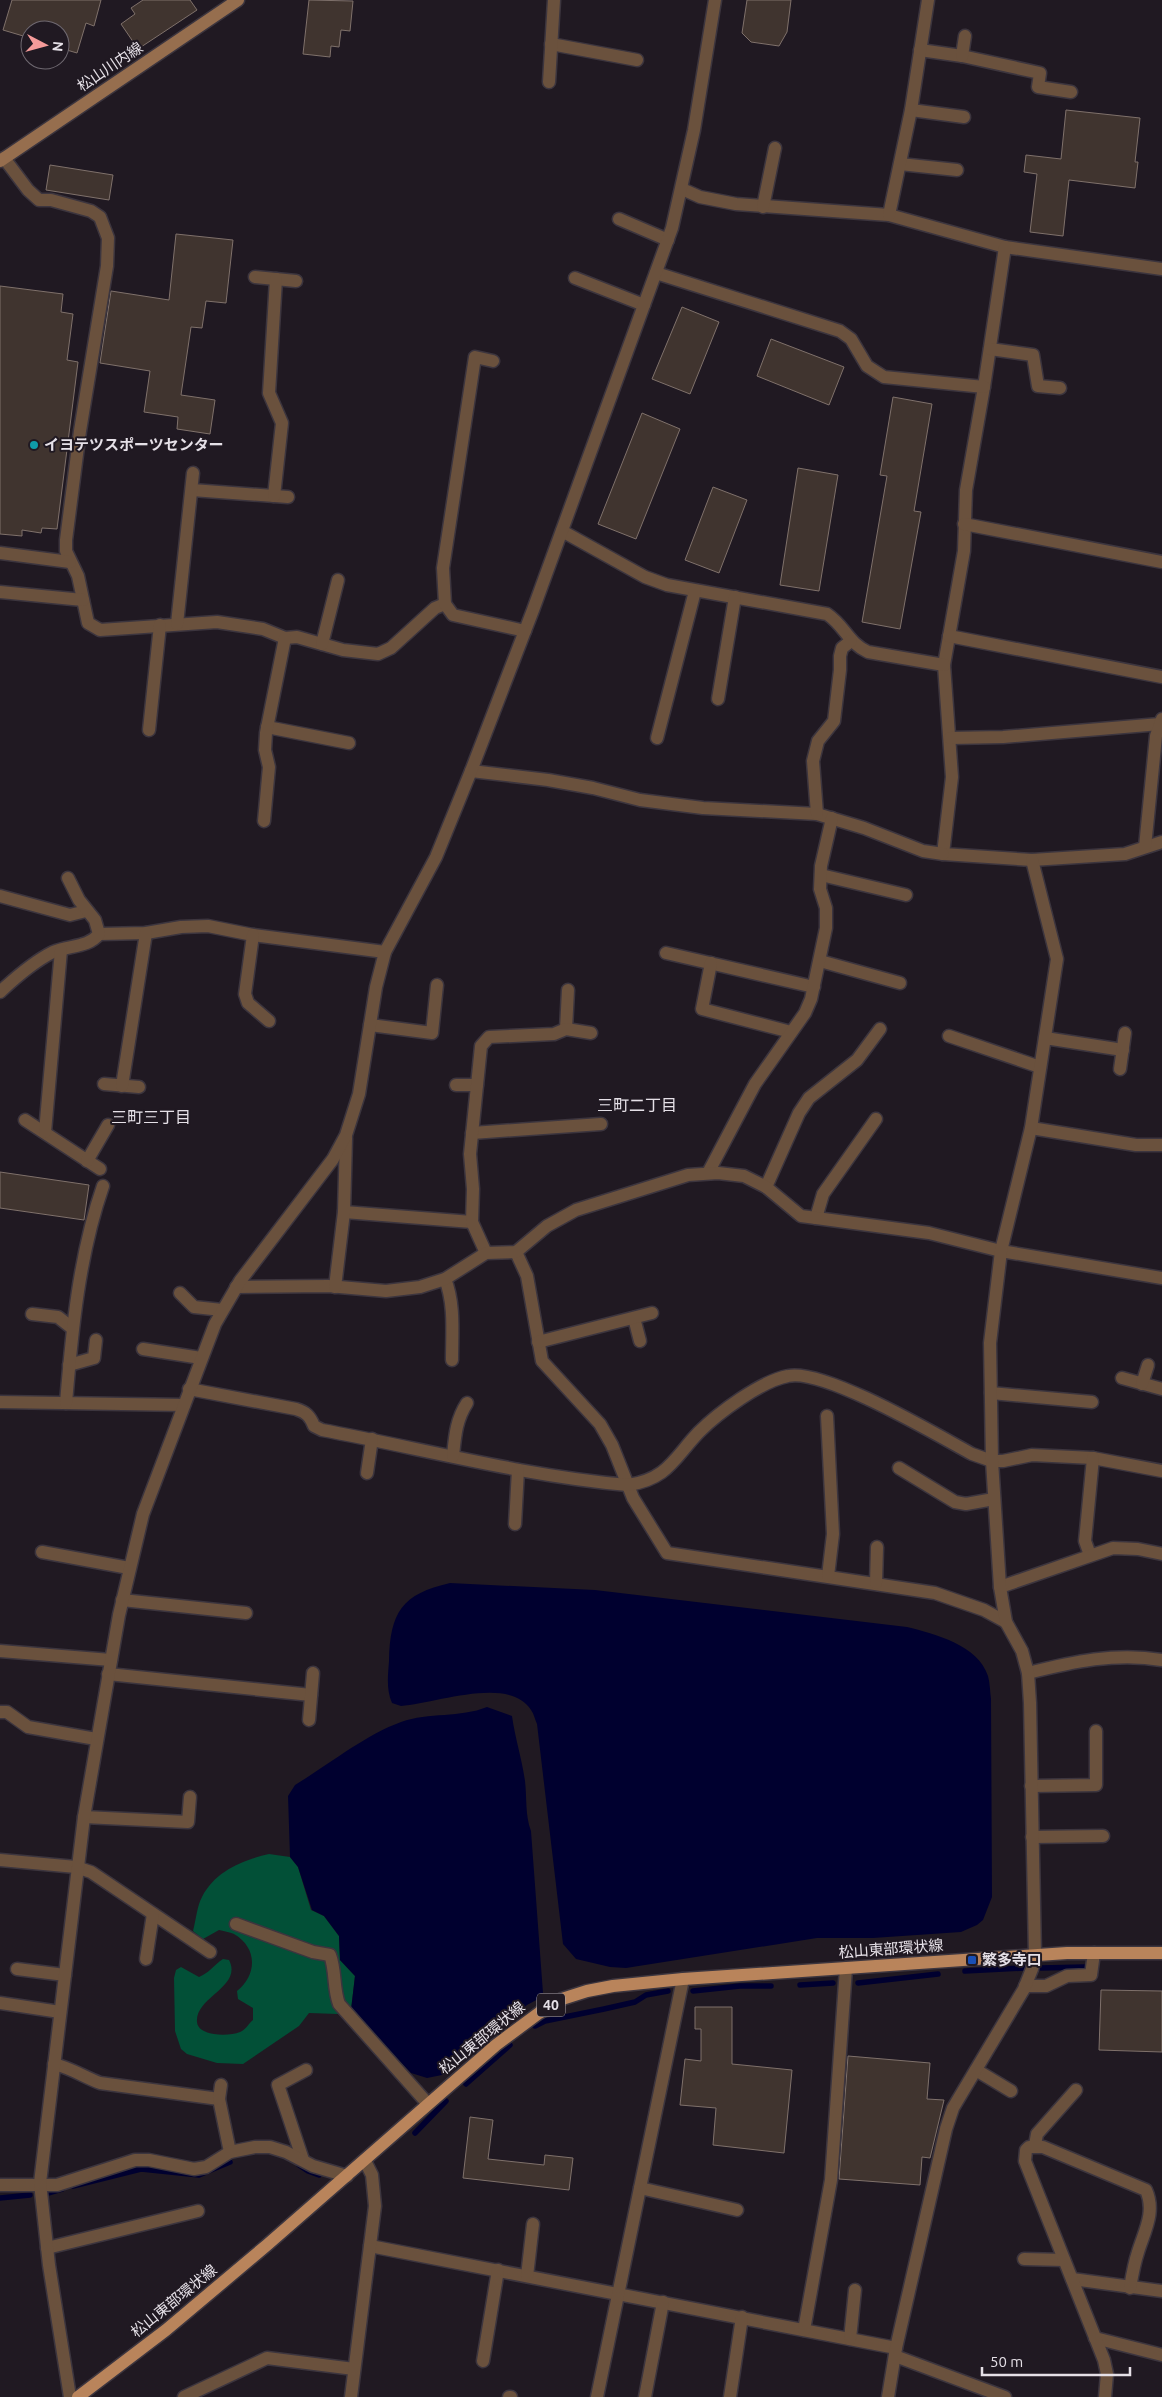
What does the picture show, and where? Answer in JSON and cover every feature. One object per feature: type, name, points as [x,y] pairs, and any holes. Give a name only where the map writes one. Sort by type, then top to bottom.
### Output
[{"type":"main road","name":"松山川内線","points":[[2,160],[238,0]]},
{"type":"main road","name":"松山東部環状線","points":[[78,2397],[166,2330],[365,2161],[496,2045],[538,2013],[562,1999],[613,1986],[683,1979],[1035,1955],[1162,1953]]},
{"type":"street","points":[[549,82],[554,0]]},
{"type":"street","points":[[70,2397],[47,2248],[40,2183],[76,1867],[96,1739],[122,1600],[143,1514],[201,1358],[222,1310],[236,1287],[333,1159],[346,1135],[360,1094],[379,970],[385,952],[436,857],[471,771],[525,631],[668,240],[682,189],[715,0]]},
{"type":"street","points":[[890,215],[911,110],[928,0]]},
{"type":"street","points":[[962,56],[965,36]]},
{"type":"street","points":[[551,44],[637,60]]},
{"type":"street","points":[[920,50],[962,56],[1040,73],[1038,87],[1071,92]]},
{"type":"street","points":[[911,110],[964,117]]},
{"type":"street","points":[[764,207],[775,148]]},
{"type":"street","points":[[2,160],[39,200],[51,200],[91,211],[100,218],[108,238],[107,266],[80,432],[66,540],[66,551],[78,576],[88,623],[100,630],[217,622],[263,629],[284,638],[297,637],[353,652],[378,654],[391,648],[435,608],[445,604]]},
{"type":"street","points":[[900,164],[957,170]]},
{"type":"street","points":[[682,189],[700,197],[764,207],[890,215],[1005,246],[1162,269]]},
{"type":"street","points":[[619,219],[668,240]]},
{"type":"street","points":[[943,854],[952,776],[944,665],[964,551],[966,490],[984,388],[1005,246]]},
{"type":"street","points":[[656,273],[840,331],[851,339],[867,366],[884,377],[984,388]]},
{"type":"street","points":[[255,277],[296,281]]},
{"type":"street","points":[[575,278],[644,305]]},
{"type":"street","points":[[274,496],[282,423],[268,393],[276,279]]},
{"type":"street","points":[[990,349],[1033,355],[1038,386],[1060,388]]},
{"type":"street","points":[[493,361],[475,357],[443,568],[445,604],[453,615],[525,631]]},
{"type":"street","points":[[177,624],[193,473]]},
{"type":"street","points":[[192,490],[288,497]]},
{"type":"street","points":[[964,524],[1162,562]]},
{"type":"street","points":[[562,531],[646,577],[667,585],[827,614],[837,620],[857,647],[868,652],[944,665]]},
{"type":"street","points":[[0,553],[70,562]]},
{"type":"street","points":[[322,644],[338,580]]},
{"type":"street","points":[[657,738],[695,591]]},
{"type":"street","points":[[0,592],[83,600]]},
{"type":"street","points":[[718,699],[735,597]]},
{"type":"street","points":[[149,730],[160,625]]},
{"type":"street","points":[[949,636],[1162,677]]},
{"type":"street","points":[[264,821],[269,767],[265,750],[267,727],[284,638]]},
{"type":"street","points":[[817,814],[813,761],[818,741],[834,721],[840,656],[842,648],[851,641]]},
{"type":"street","points":[[950,738],[1003,738],[1161,722],[1156,736],[1145,847]]},
{"type":"street","points":[[267,727],[349,743]]},
{"type":"street","points":[[471,771],[548,780],[640,800],[694,807],[817,814],[923,851],[943,854],[1032,860],[1125,854],[1162,842]]},
{"type":"street","points":[[708,1173],[755,1084],[805,1013],[814,987],[826,928],[826,908],[820,889],[821,866],[832,818]]},
{"type":"street","points":[[888,2397],[939,2150],[953,2108],[1025,1986],[1035,1955],[1028,1673],[1022,1651],[1006,1622],[1000,1587],[992,1461],[990,1344],[1001,1251],[1031,1128],[1057,959],[1032,860]]},
{"type":"street","points":[[821,875],[906,895]]},
{"type":"street","points":[[68,878],[86,911],[95,920],[99,934]]},
{"type":"street","points":[[0,896],[70,915],[86,911]]},
{"type":"street","points":[[0,992],[33,963],[60,950],[86,944],[94,940],[99,934],[146,933],[196,926],[385,952]]},
{"type":"street","points":[[122,1086],[146,933]]},
{"type":"street","points":[[253,935],[246,994],[248,1003],[269,1021]]},
{"type":"street","points":[[45,1132],[60,950]]},
{"type":"street","points":[[666,953],[814,987]]},
{"type":"street","points":[[820,961],[900,983]]},
{"type":"street","points":[[711,963],[702,1009],[791,1032]]},
{"type":"street","points":[[370,1025],[432,1033],[437,985]]},
{"type":"street","points":[[566,1028],[568,990]]},
{"type":"street","points":[[486,1253],[472,1222],[473,1189],[470,1154],[481,1046],[489,1036],[554,1034],[566,1028],[591,1032]]},
{"type":"street","points":[[766,1187],[799,1113],[809,1098],[856,1060],[880,1029]]},
{"type":"street","points":[[1120,1069],[1125,1033]]},
{"type":"street","points":[[949,1036],[1040,1067]]},
{"type":"street","points":[[1045,1038],[1123,1050]]},
{"type":"street","points":[[104,1084],[139,1087]]},
{"type":"street","points":[[456,1085],[477,1086]]},
{"type":"street","points":[[25,1120],[100,1169]]},
{"type":"street","points":[[816,1218],[823,1194],[876,1120]]},
{"type":"street","points":[[472,1133],[601,1124]]},
{"type":"street","points":[[87,1161],[108,1125]]},
{"type":"street","points":[[1031,1128],[1136,1145],[1162,1146]]},
{"type":"street","points":[[335,1288],[344,1212],[346,1135]]},
{"type":"street","points":[[236,1287],[335,1288],[386,1291],[420,1286],[445,1279],[486,1253],[516,1252],[547,1226],[576,1210],[688,1175],[708,1173],[744,1176],[766,1187],[801,1216],[929,1233],[1001,1251],[1162,1278]]},
{"type":"street","points":[[66,1403],[72,1328],[94,1212],[103,1186]]},
{"type":"street","points":[[344,1212],[472,1222]]},
{"type":"street","points":[[516,1252],[527,1276],[542,1361],[600,1424],[612,1445],[633,1498],[667,1553],[935,1593],[984,1610],[1006,1622]]},
{"type":"street","points":[[445,1279],[450,1291],[452,1360]]},
{"type":"street","points":[[180,1293],[194,1307],[222,1310]]},
{"type":"street","points":[[538,1342],[652,1313]]},
{"type":"street","points":[[32,1314],[58,1317],[72,1328]]},
{"type":"street","points":[[634,1318],[640,1341]]},
{"type":"street","points":[[69,1365],[94,1358],[96,1340]]},
{"type":"street","points":[[143,1350],[201,1358]]},
{"type":"street","points":[[1142,1384],[1148,1365]]},
{"type":"street","points":[[190,1389],[304,1411],[311,1418],[314,1426],[322,1430],[453,1456],[484,1465],[628,1485],[637,1484],[664,1471],[675,1462],[692,1439],[714,1417],[775,1380],[789,1375],[817,1378],[838,1385],[972,1454],[992,1461],[1032,1455],[1093,1458],[1162,1472]]},
{"type":"street","points":[[1122,1378],[1162,1389]]},
{"type":"street","points":[[991,1393],[1092,1402]]},
{"type":"street","points":[[0,1402],[184,1405]]},
{"type":"street","points":[[453,1456],[459,1415],[467,1403]]},
{"type":"street","points":[[827,1416],[833,1534],[828,1576]]},
{"type":"street","points":[[367,1473],[372,1439]]},
{"type":"street","points":[[1090,1555],[1085,1542],[1093,1458]]},
{"type":"street","points":[[899,1468],[955,1502],[966,1504],[994,1499]]},
{"type":"street","points":[[515,1524],[518,1470]]},
{"type":"street","points":[[876,1584],[877,1546]]},
{"type":"street","points":[[1000,1587],[1113,1548],[1138,1549],[1162,1554]]},
{"type":"street","points":[[42,1552],[129,1568]]},
{"type":"street","points":[[122,1600],[246,1613]]},
{"type":"street","points":[[0,1651],[111,1660]]},
{"type":"street","points":[[1028,1673],[1065,1664],[1112,1657],[1143,1657],[1162,1660]]},
{"type":"street","points":[[310,1720],[313,1673]]},
{"type":"street","points":[[108,1674],[311,1696]]},
{"type":"street","points":[[0,1712],[7,1712],[28,1727],[96,1739]]},
{"type":"street","points":[[1031,1786],[1096,1785],[1096,1731]]},
{"type":"street","points":[[84,1817],[188,1822],[190,1797]]},
{"type":"street","points":[[1032,1837],[1103,1836]]},
{"type":"street","points":[[0,1860],[76,1867],[91,1872],[210,1952]]},
{"type":"street","points":[[146,1959],[153,1914]]},
{"type":"street","points":[[236,1924],[313,1952],[330,1955],[334,1966],[336,1996],[339,2004],[428,2104]]},
{"type":"street","points":[[1025,1986],[1046,1986],[1067,1976],[1090,1975],[1094,1953]]},
{"type":"street","points":[[804,2330],[832,2180],[846,1968]]},
{"type":"street","points":[[17,1969],[64,1975]]},
{"type":"street","points":[[597,2397],[683,1979]]},
{"type":"street","points":[[0,2003],[60,2012]]},
{"type":"street","points":[[54,2064],[68,2067],[84,2077],[100,2083],[219,2100]]},
{"type":"street","points":[[303,2160],[278,2086],[306,2070]]},
{"type":"street","points":[[976,2070],[1011,2091]]},
{"type":"street","points":[[221,2085],[219,2100],[230,2152]]},
{"type":"street","points":[[1035,2145],[1037,2134],[1076,2090]]},
{"type":"street","points":[[1035,2145],[1026,2150],[1025,2161],[1095,2338],[1107,2374],[1105,2397]]},
{"type":"street","points":[[1035,2145],[1146,2190],[1150,2198],[1150,2212],[1134,2266],[1130,2288]]},
{"type":"street","points":[[0,2185],[57,2184],[135,2160],[194,2169],[206,2167],[230,2152],[255,2147],[270,2147],[286,2152],[313,2166],[347,2176]]},
{"type":"street","points":[[351,2397],[370,2246],[375,2189],[372,2175],[365,2161]]},
{"type":"street","points":[[640,2188],[737,2210]]},
{"type":"street","points":[[47,2248],[198,2211]]},
{"type":"street","points":[[527,2276],[533,2224]]},
{"type":"street","points":[[370,2246],[850,2338],[896,2352],[1005,2397]]},
{"type":"street","points":[[1024,2259],[1064,2260]]},
{"type":"street","points":[[483,2361],[498,2270]]},
{"type":"street","points":[[1072,2279],[1162,2291]]},
{"type":"street","points":[[850,2338],[855,2290]]},
{"type":"street","points":[[645,2397],[663,2302]]},
{"type":"street","points":[[730,2397],[742,2317]]},
{"type":"street","points":[[1095,2338],[1162,2355]]},
{"type":"street","points":[[184,2397],[267,2358],[354,2369]]},
{"type":"green space","points":[[269,1854],[290,1857],[298,1867],[311,1910],[324,1916],[339,1936],[340,1960],[355,1976],[351,2010],[338,2014],[309,2013],[299,2026],[243,2064],[217,2063],[187,2054],[181,2049],[175,2031],[174,1978],[176,1970],[181,1967],[199,1977],[223,1959],[229,1960],[232,1969],[230,1978],[198,2013],[197,2022],[203,2031],[224,2035],[237,2033],[253,2020],[253,2008],[238,1999],[237,1991],[244,1985],[251,1970],[251,1954],[247,1947],[242,1940],[231,1933],[219,1930],[203,1939],[193,1931],[200,1901],[214,1880],[240,1863]]},
{"type":"shaded area","points":[[450,1583],[595,1590],[907,1627],[954,1642],[975,1656],[983,1665],[989,1679],[991,1699],[992,1897],[983,1920],[977,1925],[961,1932],[873,1938],[817,1938],[626,1968],[610,1967],[576,1959],[563,1944],[537,1724],[531,1710],[520,1700],[506,1694],[470,1694],[401,1706],[392,1703],[390,1698],[388,1682],[390,1644],[396,1618],[402,1608],[420,1593]]},
{"type":"shaded area","points":[[487,1707],[512,1716],[522,1765],[526,1806],[531,1831],[543,1993],[540,1998],[527,2005],[442,2075],[427,2078],[411,2073],[351,2010],[355,1976],[340,1960],[339,1936],[324,1916],[312,1910],[298,1867],[290,1857],[288,1796],[295,1785],[360,1742],[387,1728],[412,1719],[466,1713]]},
{"type":"building","points":[[12,0],[101,0],[94,26],[86,23],[77,53],[70,51],[70,20],[20,20],[20,35],[3,30]]},
{"type":"building","points":[[143,0],[190,0],[197,10],[138,49],[121,24],[135,14],[131,8]]},
{"type":"building","points":[[309,0],[353,1],[350,31],[341,30],[339,47],[331,46],[330,57],[303,54]]},
{"type":"building","points":[[747,0],[791,0],[787,32],[779,46],[751,42],[742,33]]},
{"type":"building","points":[[1066,110],[1140,118],[1135,162],[1138,162],[1135,188],[1069,180],[1063,236],[1030,232],[1037,174],[1024,172],[1026,155],[1061,159]]},
{"type":"building","points":[[50,165],[113,175],[109,200],[46,190]]},
{"type":"building","points":[[176,234],[233,240],[226,303],[206,301],[202,328],[191,327],[181,395],[215,400],[210,434],[177,429],[178,417],[144,412],[150,371],[100,363],[111,291],[169,300]]},
{"type":"building","name":"イヨテツスポーツセンター","points":[[0,286],[63,294],[61,312],[73,314],[67,360],[78,362],[57,529],[42,528],[41,533],[22,530],[22,536],[0,534]]},
{"type":"building","points":[[682,307],[719,322],[690,394],[652,379]]},
{"type":"building","points":[[771,339],[844,367],[829,405],[757,376]]},
{"type":"building","points":[[893,397],[932,404],[914,511],[921,512],[900,629],[862,622],[887,476],[880,475]]},
{"type":"building","points":[[642,413],[680,429],[636,539],[598,524]]},
{"type":"building","points":[[798,468],[838,475],[819,591],[780,585]]},
{"type":"building","points":[[713,487],[747,500],[719,573],[685,560]]},
{"type":"building","points":[[0,1172],[89,1185],[84,1220],[0,1208]]},
{"type":"building","points":[[1101,1990],[1162,1991],[1162,2052],[1099,2050]]},
{"type":"building","points":[[695,2007],[732,2007],[732,2064],[792,2070],[784,2153],[713,2145],[716,2108],[680,2105],[685,2059],[701,2061],[701,2029],[695,2029]]},
{"type":"building","points":[[848,2056],[930,2063],[927,2099],[944,2100],[930,2158],[922,2157],[920,2185],[839,2179]]},
{"type":"building","points":[[470,2117],[493,2120],[488,2159],[544,2165],[545,2155],[573,2158],[569,2190],[463,2178]]},
{"type":"waterway","points":[[1041,1968],[1084,1967]]},
{"type":"waterway","points":[[965,1971],[1025,1968]]},
{"type":"waterway","points":[[858,1983],[938,1974]]},
{"type":"waterway","points":[[800,1985],[833,1983]]},
{"type":"waterway","points":[[693,1991],[740,1986],[771,1986]]},
{"type":"waterway","points":[[535,2026],[545,2021],[635,2002],[646,1995],[668,1991]]},
{"type":"waterway","points":[[466,2084],[510,2045]]},
{"type":"waterway","points":[[415,2133],[446,2101]]},
{"type":"waterway","points":[[73,2186],[141,2169],[199,2175],[230,2162]]},
{"type":"waterway","points":[[299,2165],[319,2175]]},
{"type":"waterway","points":[[48,2193],[62,2189]]},
{"type":"waterway","points":[[0,2198],[30,2195]]},
{"type":"place","name":"イヨテツスポーツセンター","points":[[34,445]]},
{"type":"place","name":"繁多寺口","points":[[972,1960]]},
{"type":"district","name":"三町二丁目","points":[[637,1105]]},
{"type":"district","name":"三町三丁目","points":[[151,1117]]}]
